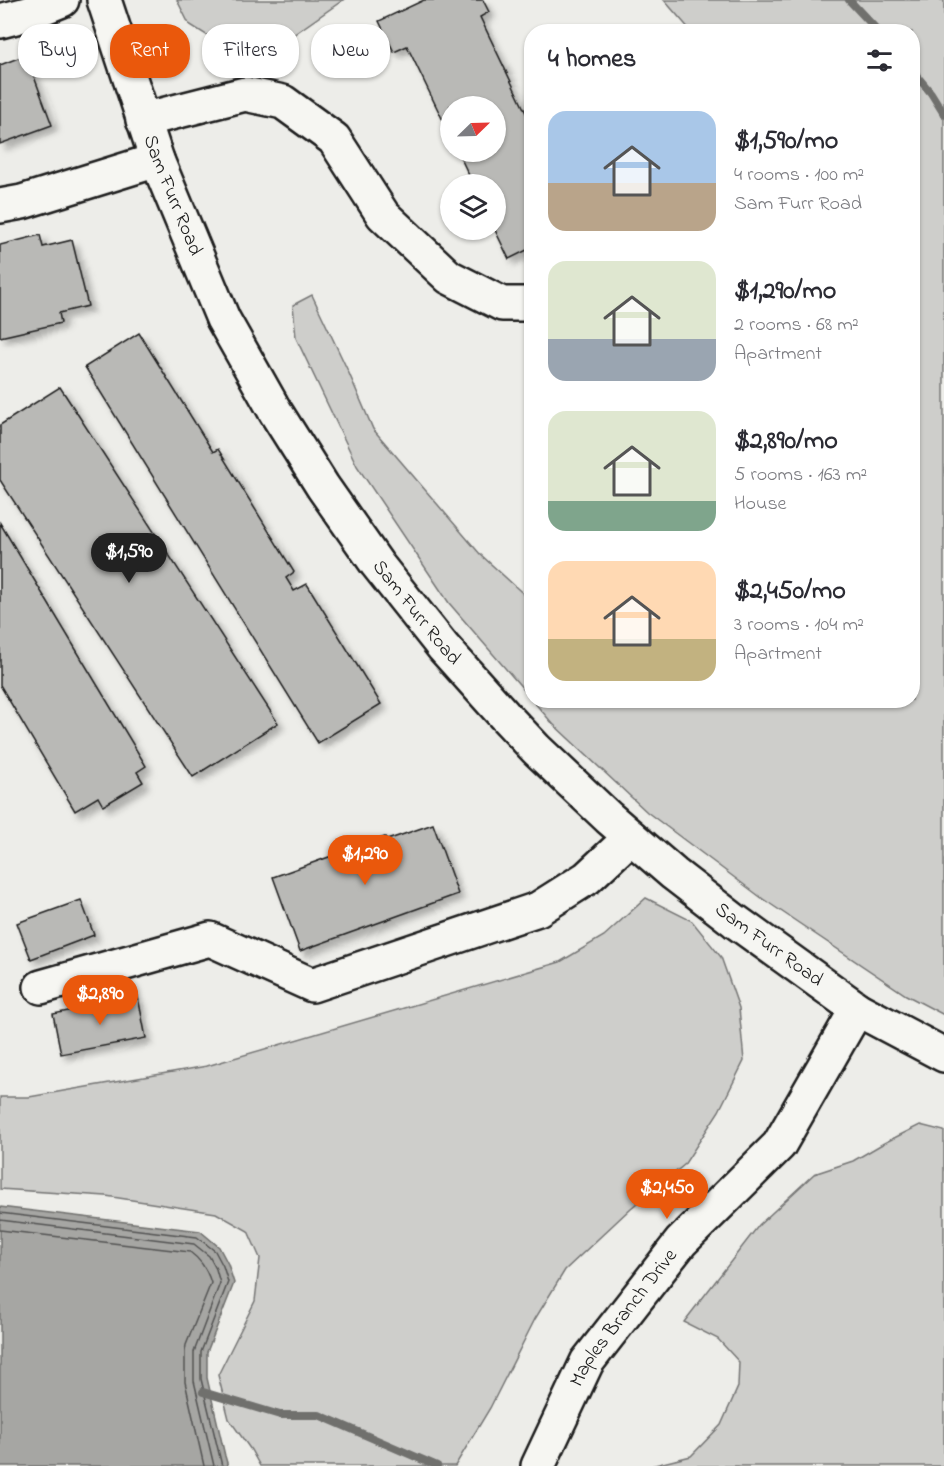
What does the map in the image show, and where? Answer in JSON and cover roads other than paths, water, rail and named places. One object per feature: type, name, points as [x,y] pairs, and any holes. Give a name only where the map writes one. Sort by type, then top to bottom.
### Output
[{"type":"main road","points":[[0,21],[27,14],[62,0]]},
{"type":"main road","name":"Sam Furr Road","points":[[104,0],[157,160],[223,319],[275,411],[323,486],[377,564],[443,647],[544,757],[674,874],[856,1009],[944,1055]]},
{"type":"main road","points":[[143,120],[245,94],[283,102],[334,139],[383,215],[449,277],[502,304],[524,304]]},
{"type":"main road","points":[[0,206],[22,202],[157,160]]},
{"type":"main road","points":[[40,987],[210,939],[312,985],[538,909],[587,878],[631,837]]},
{"type":"main road","name":"Maples Branch Drive","points":[[538,1466],[587,1362],[681,1242],[779,1145],[856,1009]]},
{"type":"water","points":[[0,1207],[200,1231],[219,1247],[234,1283],[207,1352],[207,1378],[228,1466],[0,1466]]},
{"type":"waterway","points":[[849,0],[872,24]]},
{"type":"waterway","points":[[920,80],[944,114]]},
{"type":"waterway","points":[[203,1392],[280,1415],[319,1415],[437,1466]]}]
